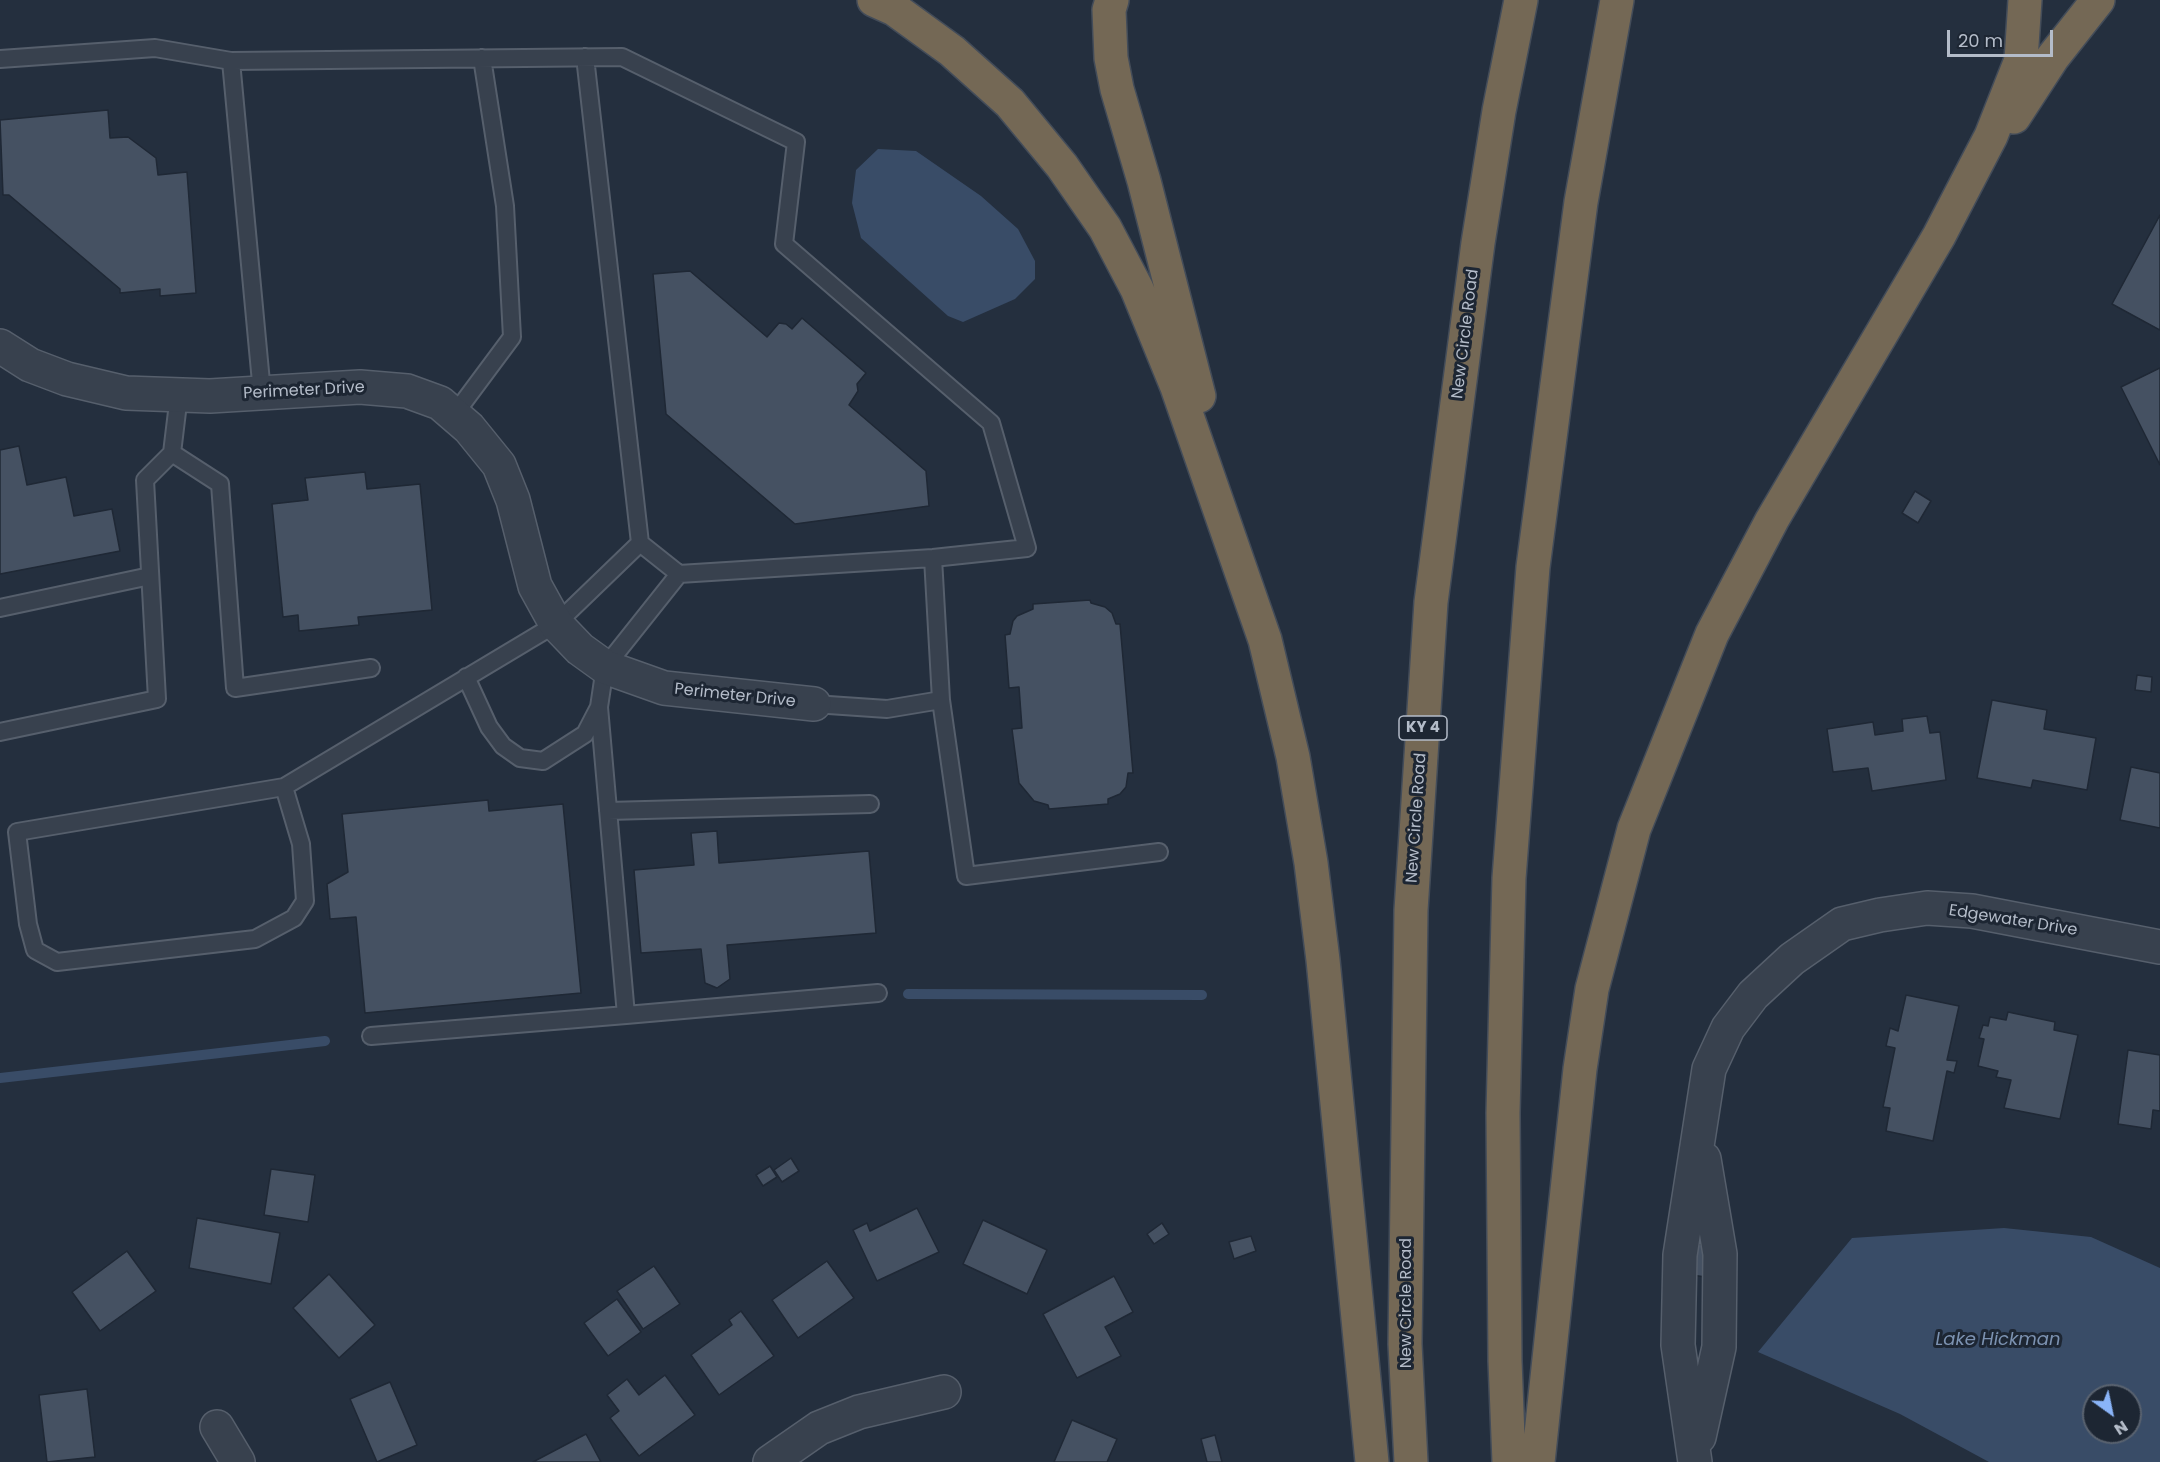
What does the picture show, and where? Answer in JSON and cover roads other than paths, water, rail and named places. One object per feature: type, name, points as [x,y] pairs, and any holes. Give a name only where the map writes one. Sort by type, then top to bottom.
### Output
[{"type":"highway","points":[[874,0],[894,9],[952,51],[1010,103],[1062,166],[1105,228],[1137,290],[1178,387],[1265,640],[1293,757],[1311,863],[1324,972],[1372,1462]]},
{"type":"highway","points":[[1113,0],[1109,10],[1111,58],[1117,89],[1184,335],[1239,564]]},
{"type":"highway","name":"New Circle Road","points":[[1411,1462],[1405,1344],[1411,910],[1431,602],[1478,243],[1521,0]]},
{"type":"highway","points":[[1509,1462],[1503,1113],[1509,878],[1534,555],[1581,202],[1617,0]]},
{"type":"highway","points":[[1538,1462],[1588,1012],[1611,911],[1634,829],[1688,687],[1717,623],[1772,520],[1960,195],[1991,136],[2021,60],[2025,0]]},
{"type":"highway","points":[[1960,195],[2053,57],[2098,0]]},
{"type":"street","name":"Perimeter Drive","points":[[0,346],[30,364],[67,379],[126,393],[179,395],[262,393],[360,387],[407,392],[440,403],[469,428],[499,465],[513,500],[535,586],[556,624],[580,650],[605,667],[664,688],[814,704]]},
{"type":"street","name":"Edgewater Drive","points":[[1695,1458],[1719,1347],[1720,1254],[1699,1131],[1709,1069],[1728,1028],[1752,995],[1792,959],[1842,924],[1880,915],[1927,908],[1972,911],[2160,947]]},
{"type":"street","points":[[770,1462],[819,1428],[859,1412],[944,1392]]},
{"type":"street","points":[[217,1427],[238,1462]]},
{"type":"lane","points":[[0,59],[155,48],[231,61],[482,58],[585,57],[622,57],[796,142],[784,244],[991,423],[1027,548],[933,558],[679,574],[640,543],[585,57]]},
{"type":"lane","points":[[454,415],[512,337],[505,206],[482,58]]},
{"type":"lane","points":[[231,61],[262,393]]},
{"type":"lane","points":[[0,732],[158,699],[145,480],[172,453],[179,395]]},
{"type":"lane","points":[[172,453],[220,484],[235,688],[371,668]]},
{"type":"lane","points":[[284,787],[302,855],[305,901],[294,918],[255,939],[57,962],[35,950],[28,924],[17,832],[284,787],[556,624],[640,543]]},
{"type":"lane","points":[[933,558],[941,700],[966,876],[1159,852]]},
{"type":"lane","points":[[626,1014],[599,707],[605,667],[679,574]]},
{"type":"lane","points":[[0,608],[150,576]]},
{"type":"lane","points":[[466,677],[489,727],[502,746],[520,758],[543,761],[565,749],[585,734],[599,707]]},
{"type":"lane","points":[[814,704],[887,709],[941,700]]},
{"type":"lane","points":[[608,811],[870,804]]},
{"type":"lane","points":[[371,1035],[878,993]]},
{"type":"water","points":[[878,149],[916,151],[981,196],[1018,229],[1035,261],[1035,279],[1015,299],[963,322],[948,316],[861,238],[852,203],[856,170]]},
{"type":"water","name":"Lake Hickman","points":[[2004,1228],[2091,1237],[2160,1268],[2160,1462],[1989,1462],[1900,1414],[1758,1352],[1852,1238]]},
{"type":"waterway","points":[[908,994],[1202,995]]},
{"type":"waterway","points":[[0,1078],[325,1041]]}]
